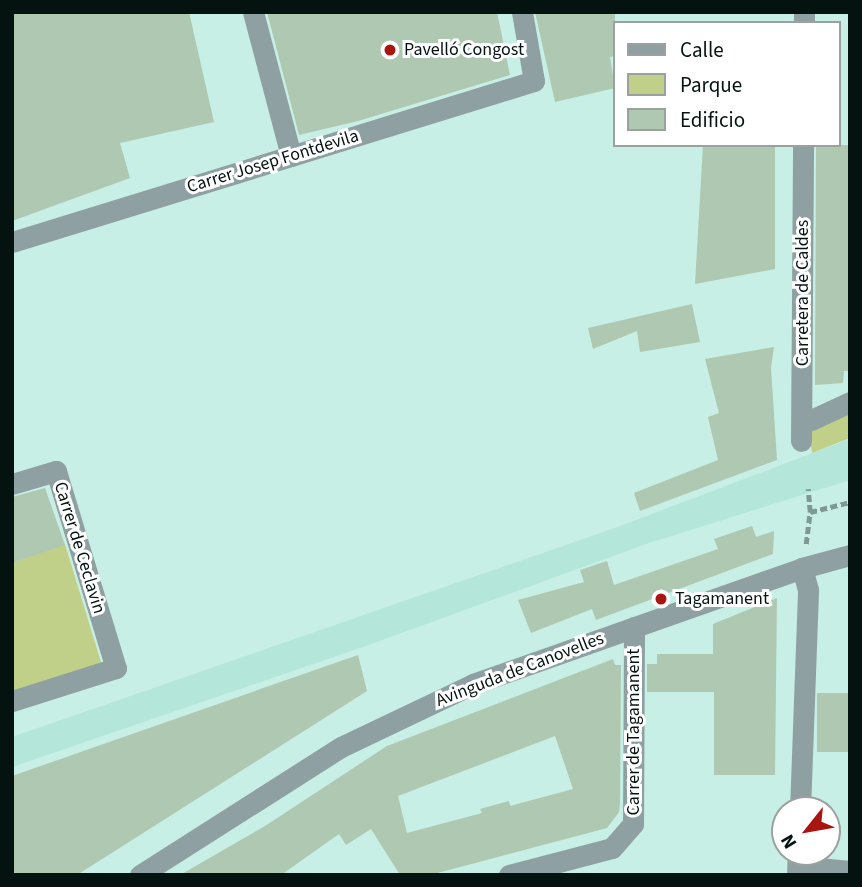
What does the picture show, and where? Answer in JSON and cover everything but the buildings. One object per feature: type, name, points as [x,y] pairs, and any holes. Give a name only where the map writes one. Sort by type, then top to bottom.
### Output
[{"type":"street","points":[[253,12],[291,156]]},
{"type":"street","name":"Carrer Josep Fontdevila","points":[[12,242],[534,81],[522,12]]},
{"type":"street","name":"Carretera de Caldes","points":[[801,441],[803,147]]},
{"type":"street","points":[[811,420],[850,402]]},
{"type":"street","name":"Carrer de Ceclavin","points":[[12,484],[56,471],[116,668],[12,701]]},
{"type":"street","name":"Avinguda de Canovelles","points":[[140,875],[341,747],[474,684],[634,627],[804,559],[850,555]]},
{"type":"street","points":[[801,796],[808,590],[804,559]]},
{"type":"street","name":"Carrer de Tagamanent","points":[[509,875],[612,848],[634,824],[634,627]]},
{"type":"street","points":[[812,866],[850,871]]},
{"type":"path","points":[[804,559],[810,512],[808,489]]},
{"type":"path","points":[[810,512],[850,502]]},
{"type":"shaded area","points":[[850,439],[850,480],[646,544],[363,647],[12,767],[12,737],[612,529]]},
{"type":"green space","points":[[850,412],[850,438],[812,453],[809,430]]},
{"type":"green space","points":[[65,544],[104,672],[12,697],[12,563]]},
{"type":"place","name":"Pavelló Congost","points":[[390,50]]},
{"type":"place","name":"Tagamanent","points":[[661,599]]}]
